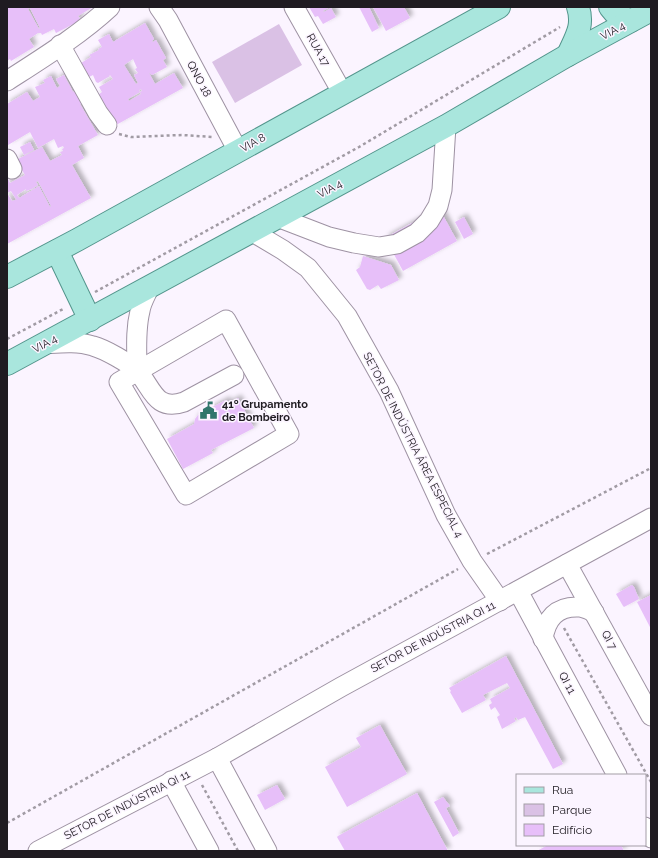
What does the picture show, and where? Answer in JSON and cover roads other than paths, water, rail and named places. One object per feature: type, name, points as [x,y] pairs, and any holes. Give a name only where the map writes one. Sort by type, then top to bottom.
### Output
[{"type":"main road","name":"VIA 8","points":[[7,277],[56,251],[235,146],[343,94],[499,7]]},
{"type":"main road","points":[[610,7],[615,13],[630,21]]},
{"type":"main road","name":"VIA 4","points":[[7,364],[446,126],[568,55],[651,10]]},
{"type":"main road","points":[[568,55],[581,27],[580,11]]},
{"type":"main road","points":[[56,251],[90,320]]},
{"type":"street","points":[[7,81],[94,21],[110,7]]},
{"type":"street","name":"QNO 18","points":[[159,7],[168,20],[235,146]]},
{"type":"street","name":"RUA 17","points":[[294,7],[343,94]]},
{"type":"street","points":[[60,45],[98,113],[107,125]]},
{"type":"street","points":[[277,217],[329,237],[354,243],[379,247],[397,244],[417,233],[429,221],[438,206],[442,190],[446,126]]},
{"type":"street","name":"SETOR DE INDÚSTRIA ÁREA ESPECIAL 4","points":[[251,231],[283,250],[308,268],[347,316],[389,391],[446,515],[472,561],[500,601]]},
{"type":"street","points":[[137,371],[136,343],[140,310],[149,288]]},
{"type":"street","points":[[226,320],[289,434],[186,495],[119,382],[137,371],[226,320]]},
{"type":"street","points":[[44,344],[77,342],[93,346],[114,356],[137,371],[153,395],[169,404],[177,404],[234,375]]},
{"type":"street","name":"SETOR DE INDÚSTRIA QI 11","points":[[38,851],[217,758],[341,687],[651,518]]},
{"type":"street","name":"QI 7","points":[[568,564],[651,716]]},
{"type":"street","name":"QI 11","points":[[518,591],[616,774]]},
{"type":"street","points":[[543,639],[545,628],[549,620],[556,613],[567,608],[580,607],[594,612]]},
{"type":"street","points":[[217,758],[267,851]]},
{"type":"street","points":[[171,781],[209,851]]},
{"type":"street","points":[[646,829],[651,838]]},
{"type":"place","name":"41º Grupamento de Bombeiro","points":[[209,410]]}]
